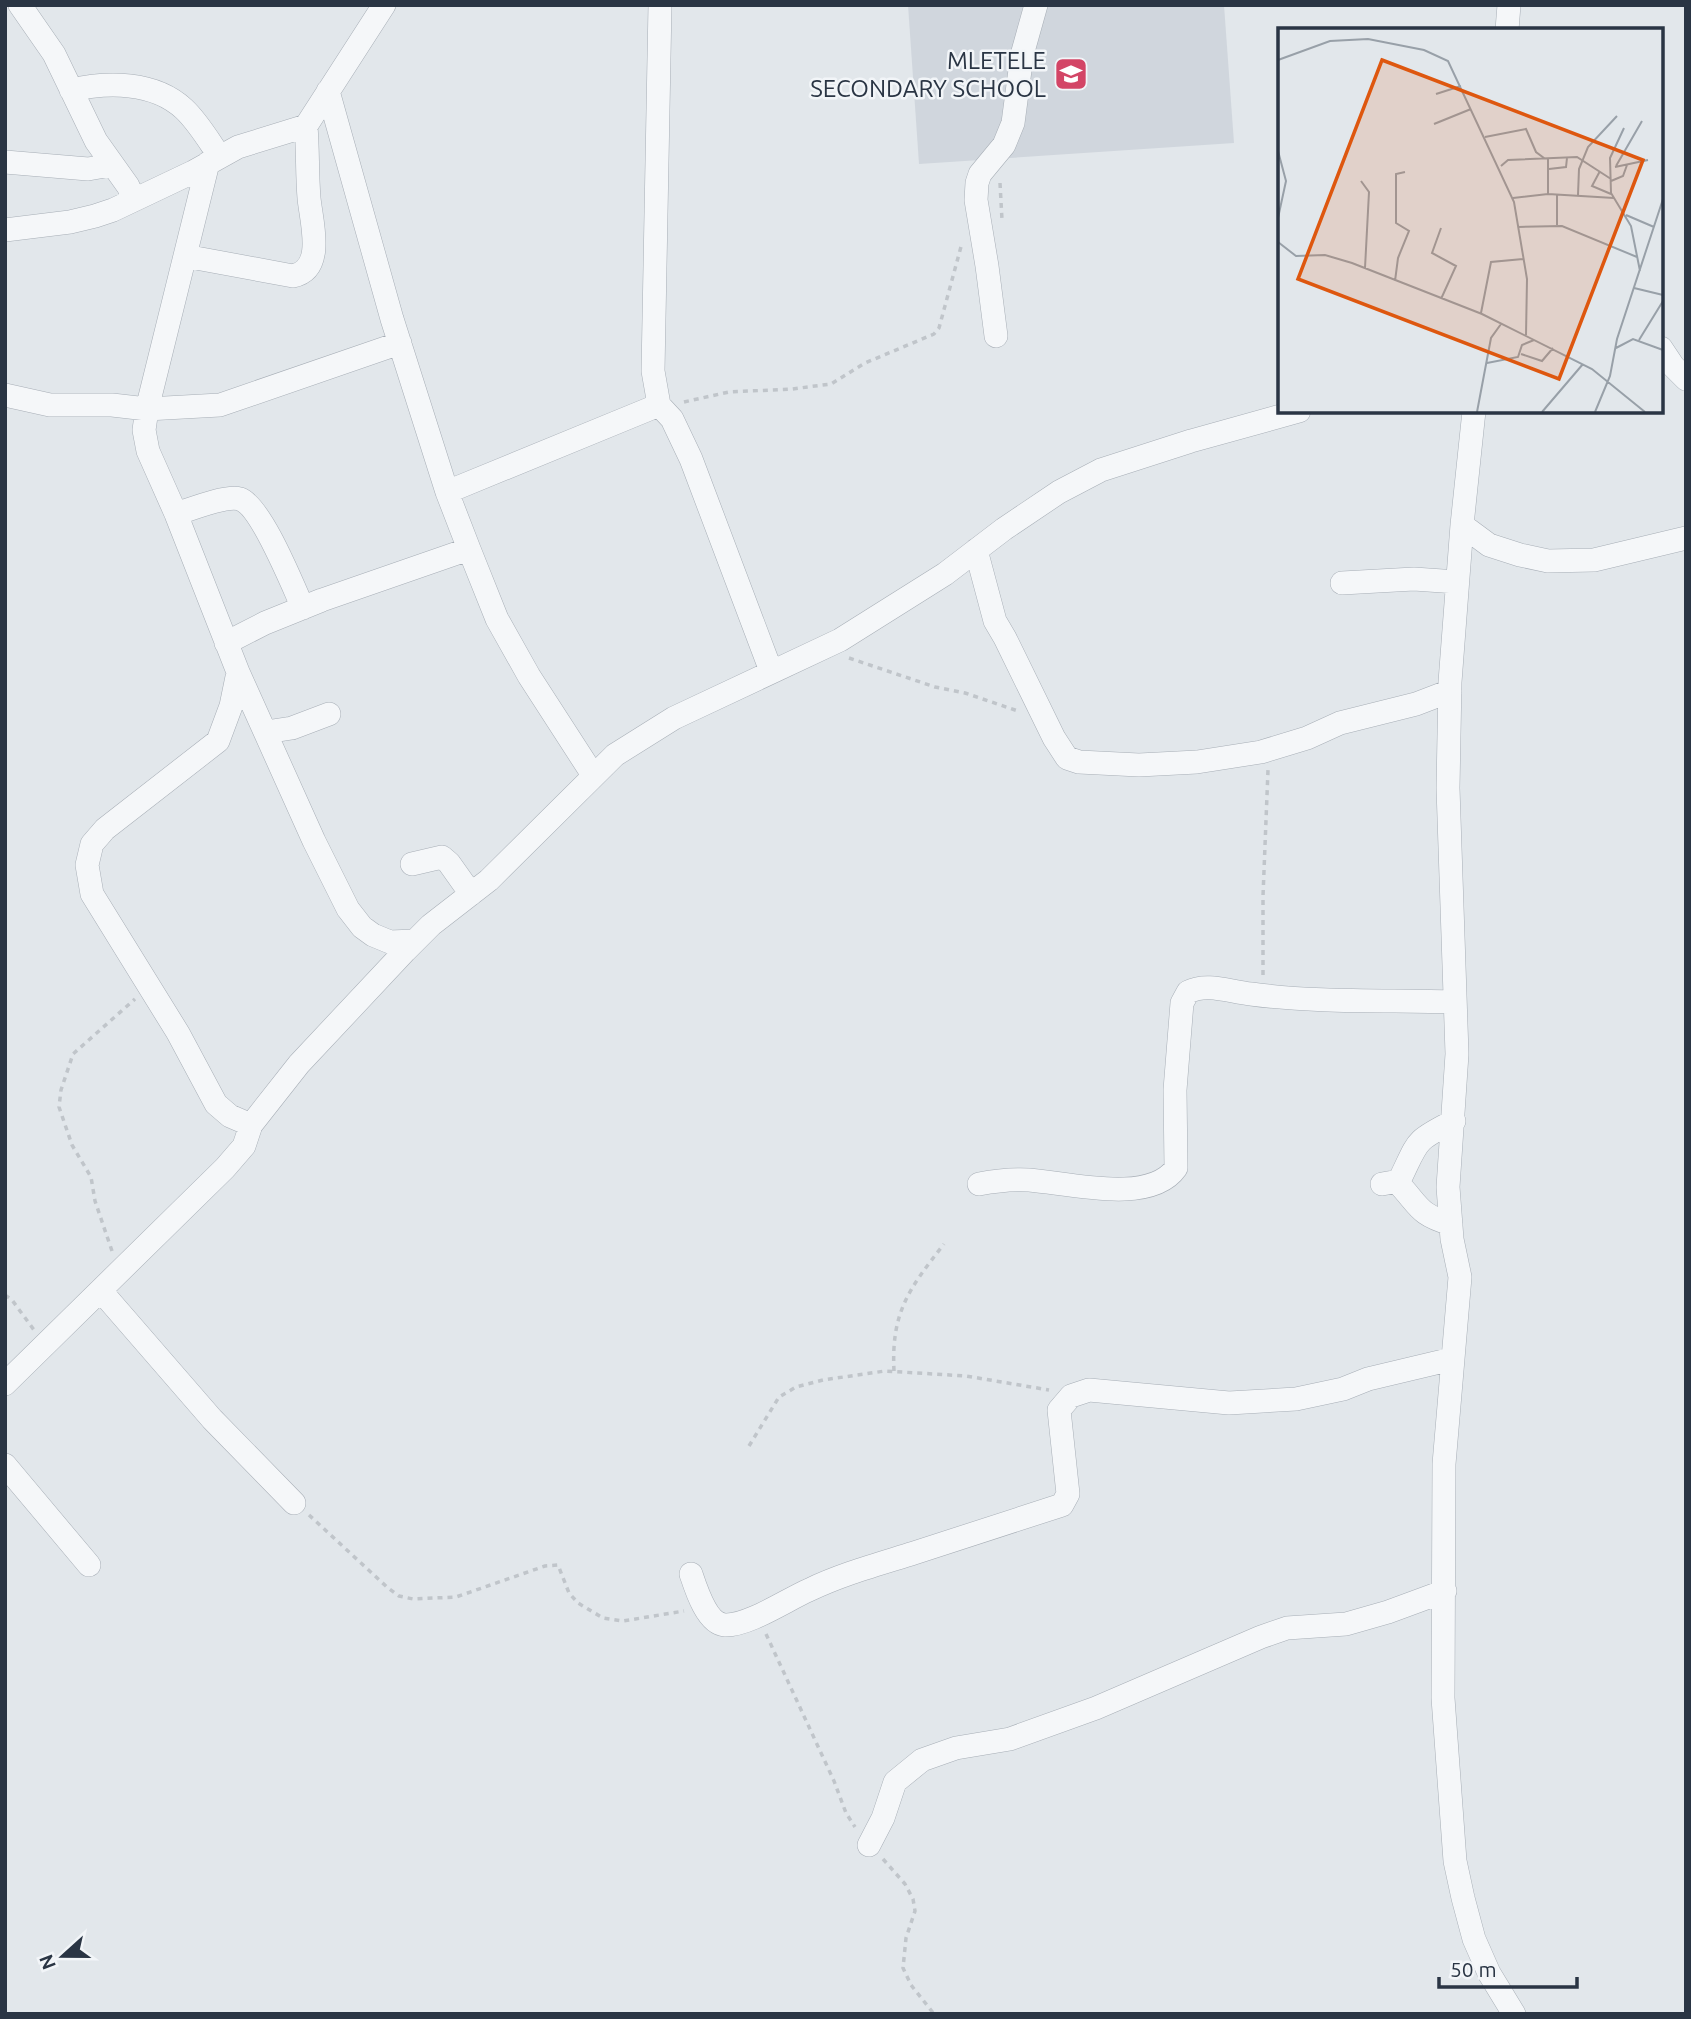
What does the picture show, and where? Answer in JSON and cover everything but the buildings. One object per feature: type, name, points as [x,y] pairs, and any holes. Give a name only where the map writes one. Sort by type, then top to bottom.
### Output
[{"type":"street","points":[[20,5],[54,54],[91,133],[128,186],[134,200]]},
{"type":"street","points":[[185,257],[293,276],[303,274],[311,261],[314,236],[309,198],[306,126],[384,5]]},
{"type":"street","points":[[660,5],[653,371],[661,408],[671,419],[691,459],[771,671]]},
{"type":"street","points":[[996,335],[975,200],[976,183],[980,174],[1004,145],[1013,122],[1022,55],[1035,5]]},
{"type":"street","points":[[1507,28],[1509,5]]},
{"type":"street","points":[[71,90],[110,84],[155,91],[185,109],[214,160],[185,257],[147,409],[144,430],[148,451],[176,513],[238,672],[314,841],[348,909],[362,927],[373,935],[390,942],[415,941]]},
{"type":"street","points":[[328,91],[400,343],[447,492],[469,549],[497,619],[529,676],[593,775]]},
{"type":"street","points":[[5,230],[70,222],[113,210],[238,147],[306,126]]},
{"type":"street","points":[[5,162],[88,169],[111,165]]},
{"type":"street","points":[[5,395],[50,405],[112,405],[147,409],[220,405],[400,343]]},
{"type":"street","points":[[1663,351],[1672,366],[1686,379]]},
{"type":"street","points":[[447,492],[661,408]]},
{"type":"street","points":[[5,1384],[225,1168],[244,1146],[251,1125],[299,1064],[415,941],[489,880],[615,755],[674,718],[821,649],[892,608],[1059,492],[1101,470],[1166,448],[1292,413]]},
{"type":"street","points":[[1474,413],[1457,582],[1450,691],[1448,788],[1457,1054],[1448,1187],[1460,1278],[1444,1464],[1443,1698],[1455,1861],[1474,1939],[1489,1973],[1514,2014]]},
{"type":"street","points":[[176,513],[232,498],[243,500],[266,529],[303,608]]},
{"type":"street","points":[[1462,525],[1489,545],[1548,561],[1594,560],[1686,538]]},
{"type":"street","points":[[226,643],[303,608],[469,549]]},
{"type":"street","points":[[976,550],[995,621],[1067,758],[1079,762],[1139,765],[1197,762],[1270,750],[1307,738],[1340,723],[1416,704],[1450,691]]},
{"type":"street","points":[[1342,583],[1413,579],[1457,582]]},
{"type":"street","points":[[238,672],[231,706],[218,741],[113,822],[92,844],[87,865],[92,894],[178,1033],[216,1104],[230,1116],[251,1125]]},
{"type":"street","points":[[266,732],[292,728],[329,714]]},
{"type":"street","points":[[412,864],[442,857],[471,894]]},
{"type":"street","points":[[979,1184],[1026,1180],[1111,1188],[1145,1188],[1170,1177],[1176,1168],[1175,1090],[1182,1003],[1188,992],[1195,988],[1219,988],[1251,994],[1315,999],[1455,1002]]},
{"type":"street","points":[[1451,1224],[1421,1212],[1390,1183],[1419,1140],[1454,1121]]},
{"type":"street","points":[[101,1292],[152,1347],[212,1419],[294,1503]]},
{"type":"street","points":[[691,1574],[699,1597],[716,1622],[723,1625],[759,1615],[847,1574],[1062,1505],[1068,1494],[1059,1410],[1071,1396],[1089,1390],[1229,1403],[1296,1399],[1452,1359]]},
{"type":"street","points":[[5,1465],[89,1565]]},
{"type":"street","points":[[869,1845],[883,1818],[895,1782],[922,1760],[956,1748],[1010,1739],[1084,1712],[1287,1628],[1346,1624],[1445,1591]]},
{"type":"path","points":[[661,408],[714,394],[759,389],[792,390],[831,384],[865,363],[934,334],[939,328],[963,239]]},
{"type":"path","points":[[821,649],[935,687],[996,702],[1046,722]]},
{"type":"path","points":[[1251,994],[1261,983],[1264,974],[1263,896],[1270,750]]},
{"type":"path","points":[[120,1273],[95,1201],[91,1177],[72,1146],[59,1107],[61,1090],[73,1054],[149,986]]},
{"type":"path","points":[[894,1372],[893,1351],[900,1311],[912,1285],[944,1244]]},
{"type":"path","points":[[5,1295],[12,1300],[45,1346]]},
{"type":"path","points":[[749,1446],[779,1397],[796,1387],[822,1380],[894,1372],[966,1376],[1041,1388],[1071,1396]]},
{"type":"path","points":[[294,1503],[399,1596],[432,1600],[456,1597],[545,1566],[558,1566],[564,1575],[569,1594],[578,1603],[603,1618],[623,1621],[675,1611],[709,1612]]},
{"type":"path","points":[[759,1615],[774,1656],[834,1781],[846,1813],[869,1845],[897,1873],[913,1899],[915,1911],[906,1938],[903,1968],[911,1985],[934,2014]]},
{"type":"shaded area","name":"MLETELE SECONDARY SCHOOL","points":[[908,5],[1224,5],[1234,143],[919,164]]},
{"type":"place","name":"MLETELE SECONDARY SCHOOL","points":[[1071,74]]}]
